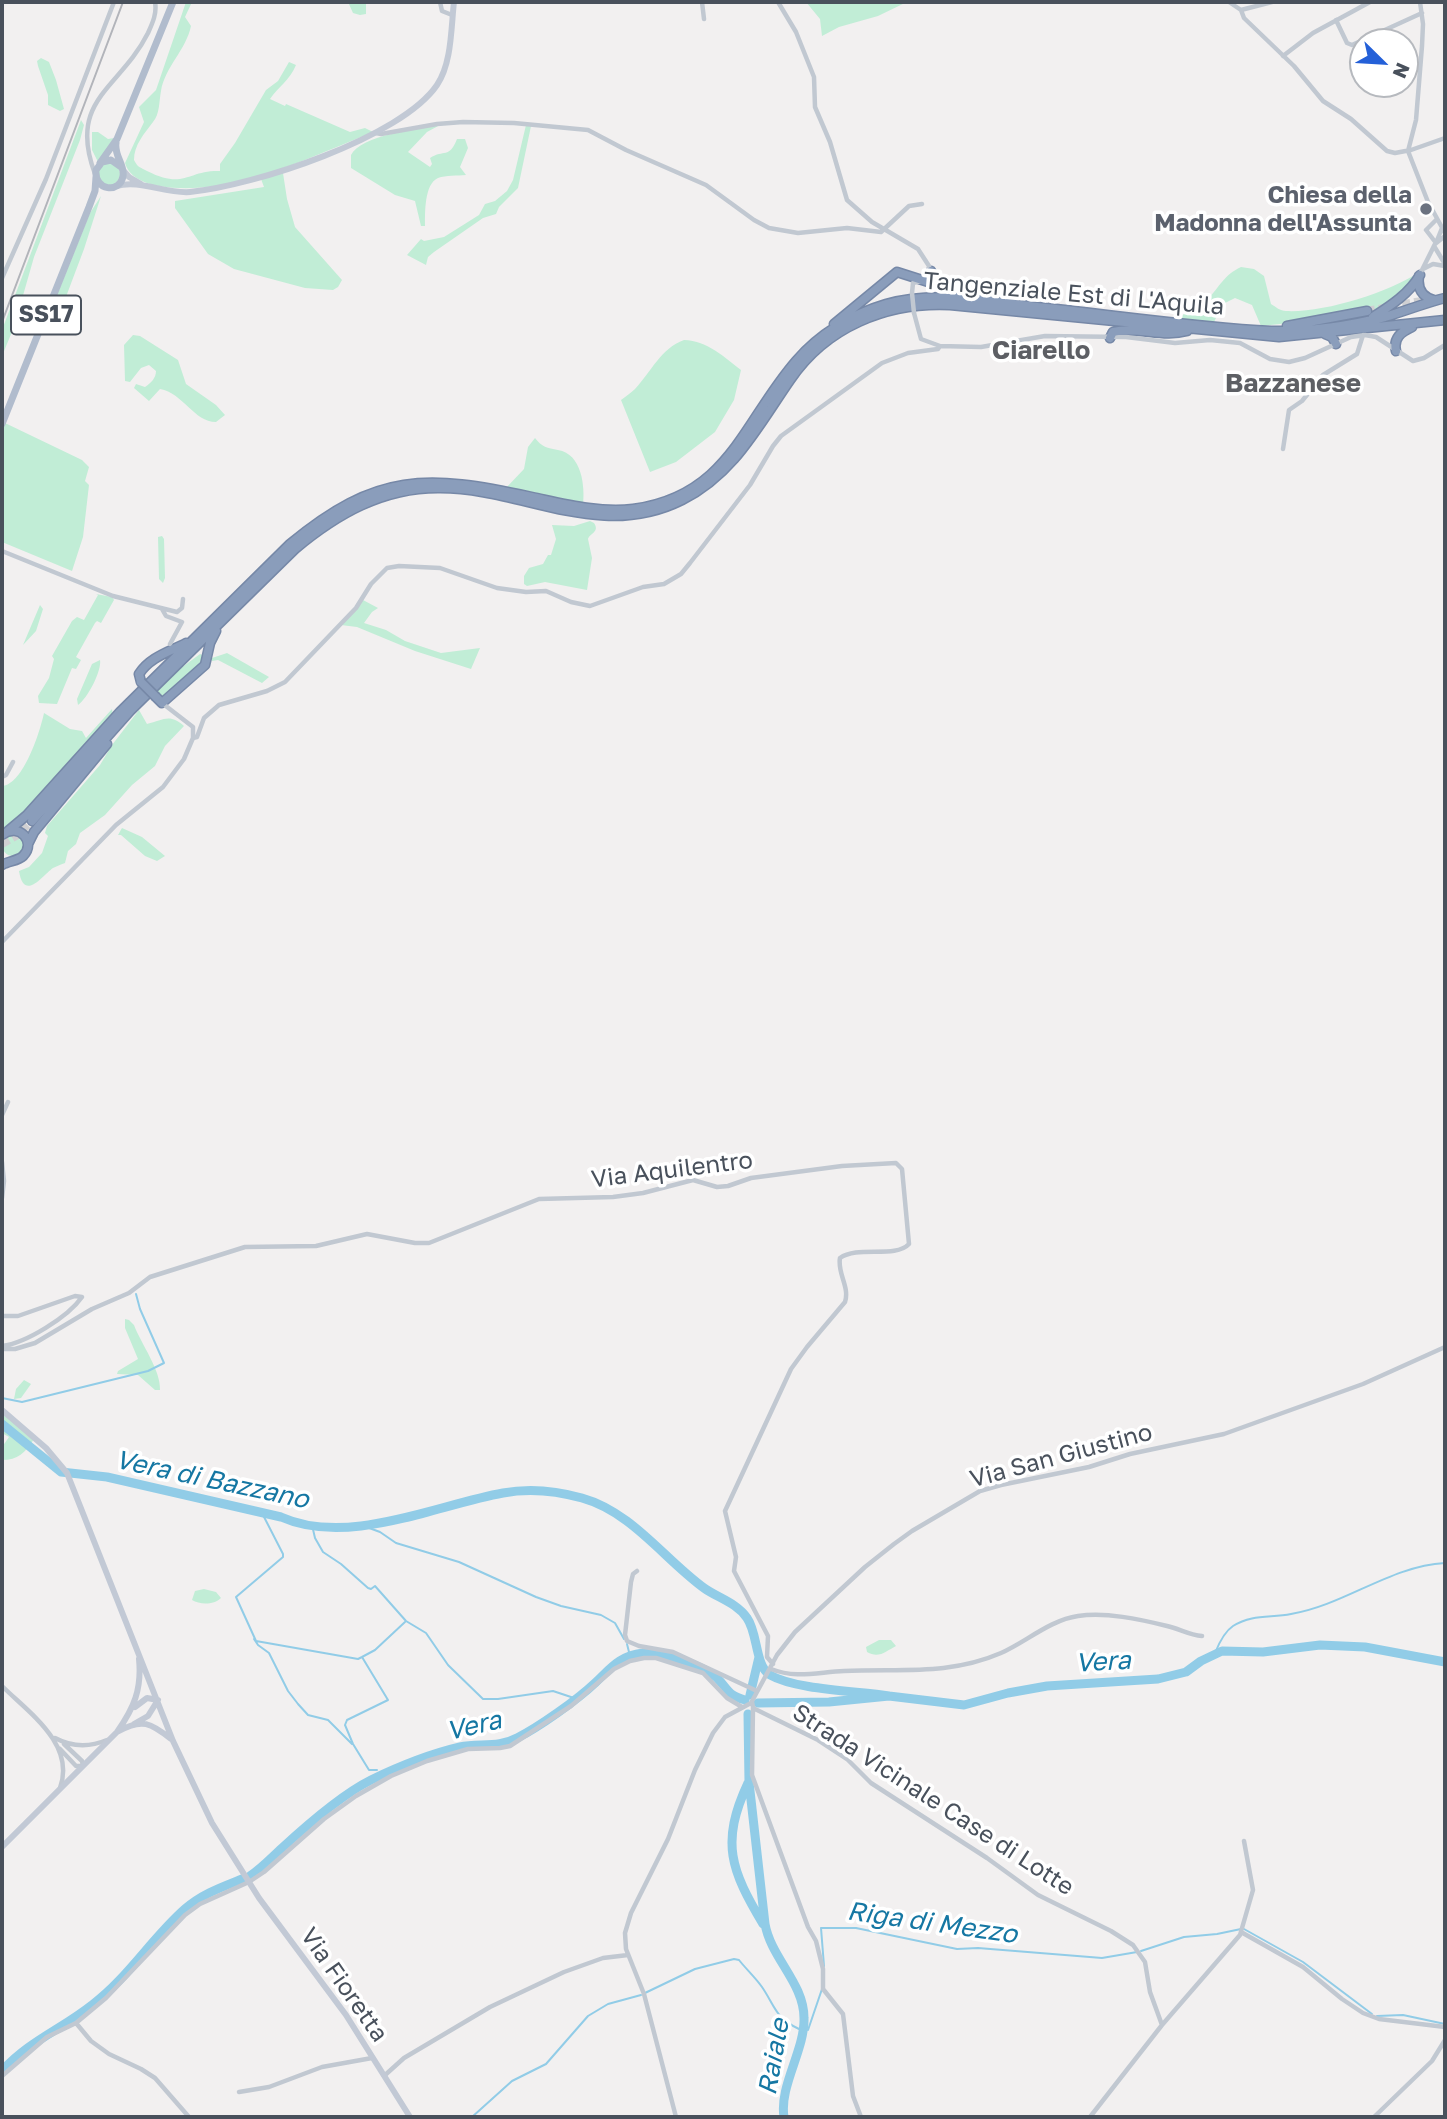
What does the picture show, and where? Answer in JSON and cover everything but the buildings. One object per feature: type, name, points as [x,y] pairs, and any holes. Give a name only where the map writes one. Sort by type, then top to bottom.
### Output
[{"type":"highway","points":[[931,271],[939,286]]},
{"type":"highway","points":[[815,343],[892,274],[899,272],[989,301]]},
{"type":"highway","points":[[1421,273],[1419,285],[1422,293],[1429,298],[1441,299]]},
{"type":"highway","points":[[1366,316],[1393,303],[1413,285],[1421,273]]},
{"type":"highway","points":[[906,274],[912,289]]},
{"type":"highway","name":"Tangenziale Est di L'Aquila","points":[[150,693],[164,669],[298,537],[343,505],[374,492],[419,482],[440,481],[580,508],[633,509],[661,502],[704,481],[725,461],[745,437],[786,374],[815,343],[852,317],[897,301],[933,297],[989,301],[1256,330],[1305,329],[1441,299]]},
{"type":"highway","name":"Tangenziale Est di L'Aquila","points":[[150,693],[295,549],[321,527],[349,510],[377,498],[404,491],[441,488],[475,492],[578,514],[604,516],[631,516],[680,501],[706,487],[730,465],[751,441],[790,379],[815,351],[844,329],[889,310],[920,304],[950,305],[1279,337],[1445,320]]},
{"type":"highway","points":[[1396,351],[1395,344],[1399,335],[1422,324]]},
{"type":"highway","points":[[1110,338],[1114,332],[1124,331],[1173,334],[1193,330]]},
{"type":"highway","points":[[1322,333],[1332,337],[1336,344]]},
{"type":"highway","points":[[5,833],[27,815],[70,766],[150,693],[199,672],[205,665],[212,639],[226,617]]},
{"type":"highway","points":[[150,693],[139,676],[141,671],[158,656],[198,636]]},
{"type":"highway","points":[[174,667],[198,652],[207,657]]},
{"type":"highway","points":[[158,656],[167,657],[164,669]]},
{"type":"highway","points":[[32,821],[150,693]]},
{"type":"highway","points":[[2,865],[23,856],[34,832],[150,693]]},
{"type":"highway","points":[[5,833],[21,832],[28,844]]},
{"type":"highway","points":[[2,855],[12,860]]},
{"type":"main road","name":"SS17","points":[[2,424],[89,207],[99,164],[117,139],[173,2]]},
{"type":"main road","points":[[95,176],[101,185],[114,187],[122,178],[122,168],[115,151],[117,139]]},
{"type":"main road","points":[[99,164],[111,160],[122,168]]},
{"type":"main road","name":"SS17","points":[[89,207],[99,195],[114,187]]},
{"type":"street","points":[[2,278],[40,194],[114,2]]},
{"type":"street","points":[[95,176],[86,137],[94,105],[104,89],[128,66],[138,51],[155,17],[155,2]]},
{"type":"street","points":[[440,2],[442,10],[452,15]]},
{"type":"street","points":[[114,187],[128,184],[170,192],[187,192],[242,183],[280,172],[376,133],[412,109],[438,84],[445,63],[454,2]]},
{"type":"street","points":[[702,2],[704,19]]},
{"type":"street","points":[[778,2],[796,32],[814,77],[816,107],[830,140],[846,199],[884,230],[919,250],[931,271],[924,280],[914,282],[912,289],[914,313],[921,339],[927,343],[981,347],[1045,336],[1136,338],[1175,343],[1202,340],[1237,342],[1270,359],[1289,362],[1305,358],[1352,336],[1377,338],[1405,358],[1416,361],[1445,345]]},
{"type":"street","points":[[1229,2],[1241,10],[1243,18],[1283,56],[1323,101],[1351,118],[1386,150],[1392,153],[1408,151],[1445,138]]},
{"type":"street","points":[[1241,10],[1272,2]]},
{"type":"street","points":[[1283,56],[1309,35],[1370,2]]},
{"type":"street","points":[[1420,2],[1423,34],[1416,117],[1408,151],[1416,175],[1444,233]]},
{"type":"street","points":[[1336,20],[1348,43],[1352,45],[1422,13]]},
{"type":"street","points":[[376,133],[384,134],[442,123],[474,122],[588,130],[706,185],[769,228],[798,233],[847,228],[878,232],[884,230],[909,206],[922,204]]},
{"type":"street","points":[[89,158],[93,163],[99,164]]},
{"type":"street","points":[[122,168],[131,178],[149,187]]},
{"type":"street","points":[[1437,219],[1426,230],[1445,265]]},
{"type":"street","points":[[1421,273],[1435,244],[1444,233]]},
{"type":"street","points":[[1435,244],[1444,233]]},
{"type":"street","points":[[1421,273],[1433,264],[1445,265]]},
{"type":"street","points":[[1283,449],[1289,411],[1302,401],[1323,375],[1358,353],[1363,335]]},
{"type":"street","points":[[193,738],[198,736],[204,718],[219,705],[267,691],[285,681],[356,608],[371,584],[387,568],[440,568],[497,588],[546,592],[590,606],[643,587],[673,580],[685,569],[750,485],[781,436],[882,363],[900,356],[938,349],[940,346]]},
{"type":"street","points":[[2,551],[106,593],[161,609],[179,612],[183,608],[183,599]]},
{"type":"street","points":[[161,609],[164,615],[182,622],[170,644]]},
{"type":"street","points":[[2,942],[116,825],[163,788],[184,759],[193,738],[193,727],[150,693]]},
{"type":"street","points":[[2,778],[13,762]]},
{"type":"street","points":[[2,1115],[8,1102]]},
{"type":"street","points":[[2,1163],[2,1198]]},
{"type":"street","name":"Via Aquilentro","points":[[2,1348],[13,1350],[35,1343],[92,1309],[129,1293],[147,1278],[245,1247],[316,1246],[367,1234],[429,1243],[539,1199],[623,1196],[693,1180],[717,1187],[728,1186],[751,1178],[842,1166],[896,1163],[902,1169],[909,1244],[903,1249],[861,1252],[840,1258],[839,1265],[847,1294],[845,1302],[791,1369],[725,1512],[736,1555],[735,1572],[768,1636],[769,1670]]},
{"type":"street","points":[[2,1316],[18,1316],[76,1295],[82,1297],[39,1331],[2,1348]]},
{"type":"street","name":"Via San Giustino","points":[[676,2117],[651,2018],[628,1955],[625,1933],[631,1913],[668,1839],[699,1760],[722,1720],[752,1704],[753,1690],[795,1632],[865,1567],[912,1531],[969,1496],[1001,1485],[1224,1434],[1363,1384],[1445,1347]]},
{"type":"street","name":"Via Fioretta","points":[[2,1410],[46,1448],[66,1472],[173,1741],[212,1824],[247,1880],[346,2015],[410,2117]]},
{"type":"street","points":[[637,1572],[632,1577],[626,1641],[673,1652],[753,1690]]},
{"type":"street","points":[[769,1670],[803,1675],[947,1668],[1003,1653],[1064,1620],[1095,1615],[1159,1625],[1184,1634],[1202,1636]]},
{"type":"street","points":[[130,1714],[139,1689],[138,1650]]},
{"type":"street","points":[[2,2076],[47,2036],[76,2023],[106,1998],[185,1915],[247,1880],[324,1819],[391,1776],[427,1761],[468,1749],[510,1746],[571,1706],[614,1668],[629,1661],[656,1658],[696,1670],[709,1677],[727,1698],[744,1706]]},
{"type":"street","points":[[2,1686],[57,1741],[76,1766],[82,1766]]},
{"type":"street","points":[[2,1847],[114,1735],[145,1699],[158,1700],[148,1716],[114,1735],[100,1743],[85,1746],[57,1741]]},
{"type":"street","points":[[752,1704],[751,1775],[808,1927],[816,1941],[823,1989],[843,2014],[853,2096],[861,2117]]},
{"type":"street","name":"Strada Vicinale Case di Lotte","points":[[752,1704],[818,1740],[852,1763],[871,1783],[977,1851],[1038,1895],[1111,1931],[1133,1945],[1145,1962],[1150,1992],[1162,2025]]},
{"type":"street","points":[[134,1724],[152,1725],[173,1741]]},
{"type":"street","points":[[57,1741],[62,1766],[62,1782],[58,1791]]},
{"type":"street","points":[[1090,2117],[1162,2025],[1241,1932],[1253,1890],[1244,1841]]},
{"type":"street","points":[[1241,1932],[1303,1967],[1363,2013],[1379,2019],[1445,2027]]},
{"type":"street","points":[[383,2077],[404,2058],[490,2007],[564,1972],[603,1958],[628,1955]]},
{"type":"street","points":[[76,2023],[91,2041],[109,2054],[155,2078],[189,2117]]},
{"type":"street","points":[[1374,2117],[1432,2061],[1445,2040]]},
{"type":"street","points":[[239,2092],[269,2087],[322,2067],[372,2058]]},
{"type":"green space","points":[[186,2],[192,2],[185,17],[191,26],[185,43],[163,82],[157,115],[136,149],[134,160],[139,167],[170,179],[220,171],[220,164],[266,90],[278,81],[289,62],[296,65],[270,99],[350,132],[365,128],[373,132],[295,164],[241,181],[186,188],[154,185],[138,179],[125,163],[144,122],[139,107],[156,90]]},
{"type":"green space","points":[[348,2],[366,2],[366,14],[353,13]]},
{"type":"green space","points":[[806,2],[907,2],[878,16],[839,27],[822,36],[820,19]]},
{"type":"green space","points":[[41,58],[49,62],[56,80],[64,109],[60,111],[48,105],[48,95],[37,61]]},
{"type":"green space","points":[[81,120],[84,125],[80,140],[34,257],[14,327],[2,356],[2,330]]},
{"type":"green space","points":[[440,125],[427,132],[408,152],[430,167],[430,158],[449,151],[457,139],[465,139],[468,148],[460,167],[466,175],[441,177],[433,181],[426,200],[425,226],[421,226],[415,201],[395,195],[351,168],[351,155],[366,142]]},
{"type":"green space","points":[[526,125],[531,126],[518,188],[499,207],[496,214],[483,218],[434,252],[428,257],[426,265],[407,255],[421,239],[424,241],[444,237],[479,215],[485,204],[495,201],[507,191],[513,180]]},
{"type":"green space","points":[[92,132],[98,132],[108,139],[114,138],[98,162],[92,150]]},
{"type":"green space","points":[[109,163],[117,166],[120,174],[117,182],[109,185],[101,182],[98,174],[101,166]]},
{"type":"green space","points":[[283,173],[295,227],[342,280],[333,290],[305,288],[234,269],[208,254],[175,208],[175,201],[264,187],[261,179]]},
{"type":"green space","points":[[101,196],[58,318],[53,324],[44,327],[90,213]]},
{"type":"green space","points":[[1241,267],[1254,269],[1264,276],[1271,304],[1286,311],[1318,309],[1354,300],[1390,288],[1418,273],[1396,298],[1367,315],[1261,326],[1252,305],[1235,298],[1223,304],[1214,322],[1173,318],[1201,306],[1226,277]]},
{"type":"green space","points":[[133,335],[140,336],[178,360],[186,384],[216,405],[225,415],[216,422],[208,421],[175,396],[160,389],[149,401],[134,388],[136,384],[145,387],[154,378],[156,371],[149,365],[141,368],[130,382],[125,381],[124,345]]},
{"type":"green space","points":[[684,340],[701,343],[741,370],[734,400],[715,432],[676,462],[650,472],[621,400],[635,389],[669,349]]},
{"type":"green space","points":[[5,423],[82,460],[89,467],[85,481],[89,485],[83,537],[72,571],[2,542],[2,431]]},
{"type":"green space","points":[[535,438],[545,447],[566,453],[577,464],[582,480],[583,505],[505,489],[524,469],[528,447]]},
{"type":"green space","points":[[590,521],[596,528],[588,539],[592,558],[587,590],[545,582],[527,586],[524,584],[524,576],[529,568],[543,564],[548,555],[551,555],[556,539],[552,525],[574,526]]},
{"type":"green space","points":[[162,536],[165,578],[163,583],[159,579],[158,537]]},
{"type":"green space","points":[[96,594],[112,597],[114,600],[101,623],[95,623],[76,657],[81,660],[76,669],[72,668],[57,704],[39,703],[38,696],[49,678],[54,659],[52,656],[72,621],[77,617],[84,620],[98,595]]},
{"type":"green space","points":[[363,600],[378,608],[364,623],[386,630],[405,641],[441,653],[480,648],[471,669],[415,651],[357,627],[341,625]]},
{"type":"green space","points":[[40,605],[43,609],[36,631],[23,645]]},
{"type":"green space","points":[[227,653],[269,677],[262,683],[218,660],[212,661],[212,658]]},
{"type":"green space","points":[[200,654],[205,656],[205,661],[172,691],[161,697],[156,692],[177,671]]},
{"type":"green space","points":[[100,660],[94,684],[78,705],[77,699],[92,664]]},
{"type":"green space","points":[[112,709],[113,717],[16,823],[2,830],[2,786],[17,777],[23,767],[39,732],[44,713],[70,729],[82,731],[86,738]]},
{"type":"green space","points":[[139,710],[147,724],[170,719],[184,726],[165,746],[155,766],[132,785],[105,815],[80,833],[76,844],[68,851],[65,863],[53,868],[34,884],[25,885],[19,871],[29,867],[42,853],[48,836],[45,833],[47,826],[100,765]]},
{"type":"green space","points":[[122,828],[142,837],[165,856],[157,861],[145,856],[118,835]]},
{"type":"green space","points":[[13,834],[21,837],[24,845],[21,853],[13,856],[5,853],[2,845],[5,837]]},
{"type":"green space","points":[[125,1319],[134,1325],[150,1357],[160,1390],[155,1390],[138,1375],[117,1374],[138,1359],[125,1328]]},
{"type":"green space","points":[[24,1380],[31,1384],[21,1398],[14,1399],[16,1389]]},
{"type":"green space","points":[[2,1412],[34,1439],[21,1455],[12,1459],[2,1460],[2,1447],[9,1437],[2,1433]]},
{"type":"green space","points":[[204,1589],[216,1592],[221,1598],[207,1604],[192,1600],[195,1591]]},
{"type":"green space","points":[[879,1640],[891,1640],[896,1646],[879,1654],[867,1652],[866,1647]]},
{"type":"waterway","points":[[2,1398],[22,1402],[148,1371],[164,1363],[136,1294]]},
{"type":"waterway","name":"Vera di Bazzano","points":[[2,1424],[61,1472],[107,1477],[307,1525],[335,1528],[363,1526],[513,1491],[543,1491],[582,1498],[617,1514],[704,1588],[743,1613],[751,1624],[765,1671],[770,1675],[811,1687],[889,1696]]},
{"type":"waterway","points":[[262,1513],[283,1557],[236,1597],[256,1641],[358,1659],[362,1657]]},
{"type":"waterway","points":[[312,1525],[315,1538],[323,1552],[368,1588],[375,1586],[406,1621],[426,1633],[448,1665],[483,1699],[553,1691],[574,1698]]},
{"type":"waterway","points":[[361,1525],[380,1532],[396,1543],[459,1562],[536,1597],[601,1615],[615,1623],[624,1639]]},
{"type":"waterway","points":[[1215,1653],[1227,1631],[1240,1622],[1311,1609],[1405,1571],[1445,1563]]},
{"type":"waterway","points":[[377,1770],[369,1770],[345,1725],[347,1720],[388,1700],[362,1657],[375,1650],[405,1622]]},
{"type":"waterway","points":[[254,1639],[269,1653],[288,1691],[308,1715],[328,1720],[352,1744]]},
{"type":"waterway","points":[[627,1644],[630,1656]]},
{"type":"waterway","name":"Vera","points":[[758,1703],[829,1702],[889,1696],[964,1705],[1047,1686],[1158,1679],[1186,1672],[1222,1651],[1263,1652],[1320,1645],[1365,1647],[1445,1662]]},
{"type":"waterway","name":"Vera","points":[[250,1876],[325,1811],[360,1786],[392,1770],[437,1753],[460,1747],[503,1743],[517,1738],[568,1705],[628,1657],[651,1653],[682,1660],[711,1674],[731,1694],[745,1700]]},
{"type":"waterway","name":"Raiale","points":[[750,1695],[759,1657]]},
{"type":"waterway","name":"Raiale","points":[[748,1714],[749,1782],[765,1924],[768,1936],[803,2005],[801,2043],[785,2093],[784,2117]]},
{"type":"waterway","name":"Raiale","points":[[748,1783],[734,1823],[733,1856],[743,1888],[763,1924]]},
{"type":"waterway","name":"Vera","points":[[2,2071],[23,2051],[105,1994],[173,1920],[198,1899],[242,1879]]},
{"type":"waterway","name":"Riga di Mezzo","points":[[824,1966],[821,1928],[856,1928],[957,1949],[978,1948],[1102,1958],[1137,1952]]},
{"type":"waterway","name":"Riga di Mezzo","points":[[1141,1951],[1184,1937],[1241,1929]]},
{"type":"waterway","name":"Riga di Mezzo","points":[[1244,1929],[1303,1962],[1372,2014]]},
{"type":"waterway","points":[[645,1993],[695,1969],[739,1960],[762,1987],[780,2016],[799,2029]]},
{"type":"waterway","points":[[808,2030],[822,1989]]},
{"type":"waterway","points":[[472,2117],[512,2081],[546,2064],[588,2016],[608,2004],[641,1995]]},
{"type":"waterway","name":"Riga di Mezzo","points":[[1377,2016],[1403,2015],[1445,2024]]},
{"type":"tunnel","points":[[1367,311],[1432,299]]},
{"type":"tunnel","points":[[2,844],[16,836],[32,821]]},
{"type":"railway","points":[[2,322],[123,2]]},
{"type":"place","name":"Chiesa della Madonna dell'Assunta","points":[[1426,209]]},
{"type":"district","name":"Ciarello","points":[[1041,351]]},
{"type":"district","name":"Bazzanese","points":[[1293,384]]}]
